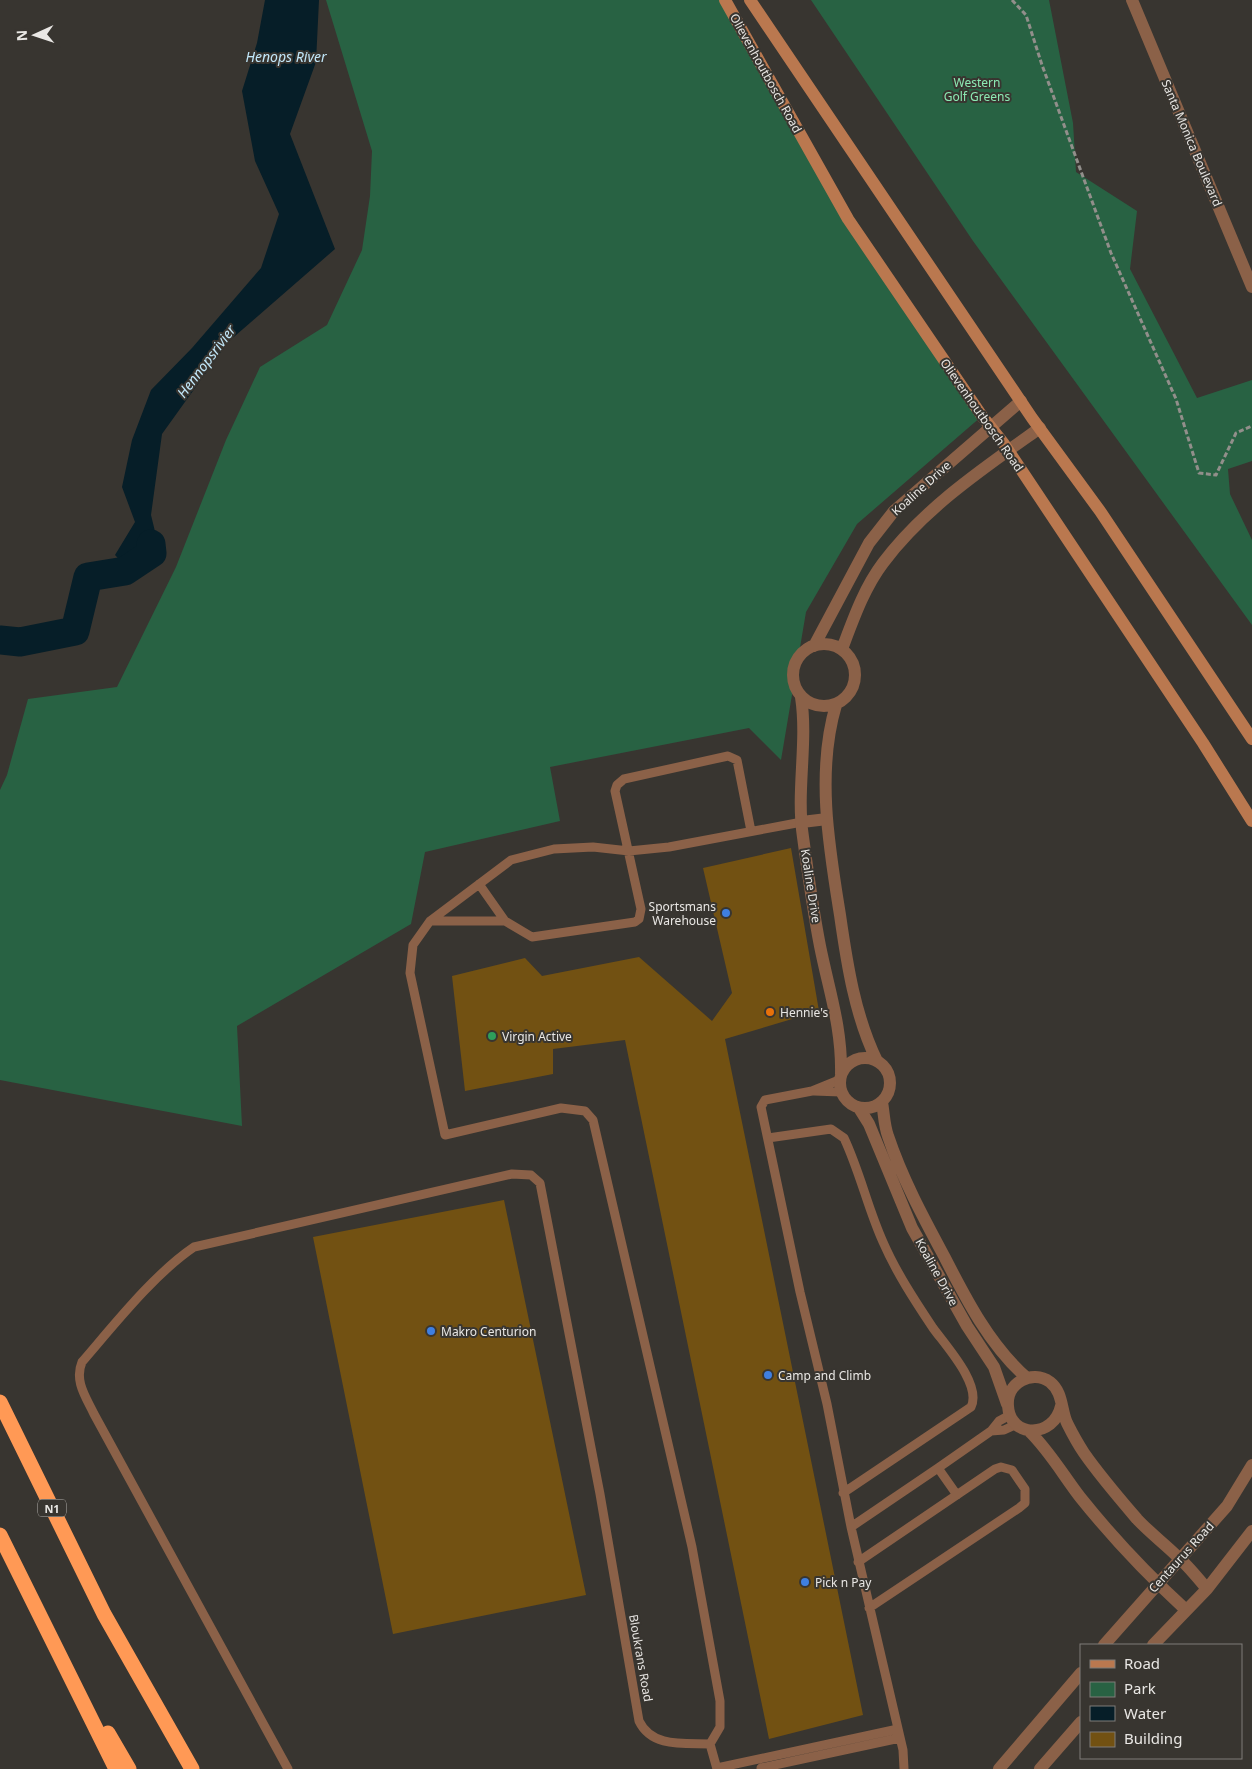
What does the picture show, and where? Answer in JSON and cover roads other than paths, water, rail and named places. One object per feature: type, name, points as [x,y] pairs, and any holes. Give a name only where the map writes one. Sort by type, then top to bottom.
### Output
[{"type":"highway","name":"N1","points":[[0,1402],[104,1614],[192,1769]]},
{"type":"highway","points":[[0,1535],[116,1769]]},
{"type":"highway","points":[[56,1646],[129,1769]]},
{"type":"main road","name":"Olievenhoutbosch Road","points":[[725,0],[848,219],[1008,451],[1203,743],[1252,821]]},
{"type":"main road","name":"Olievenhoutbosch Road","points":[[750,0],[1021,401],[1100,511],[1252,739]]},
{"type":"street","name":"Santa Monica Boulevard","points":[[1132,0],[1252,286]]},
{"type":"street","name":"Koaline Drive","points":[[840,1082],[842,1044],[821,947],[802,822],[804,720],[801,697],[794,683],[794,668],[800,654],[814,646],[869,543],[894,511],[1021,401]]},
{"type":"street","name":"Koaline Drive","points":[[877,1061],[865,1036],[846,952],[832,865],[828,819],[828,730],[836,705],[848,696],[855,682],[852,660],[842,649],[857,610],[883,563],[927,514],[1040,428]]},
{"type":"street","points":[[814,646],[828,644],[842,649]]},
{"type":"street","points":[[801,697],[806,702],[821,707],[836,705]]},
{"type":"street","points":[[802,822],[828,819]]},
{"type":"street","points":[[861,1058],[877,1061],[890,1080],[886,1096],[882,1102],[867,1108],[859,1108],[851,1104],[840,1082],[846,1066],[861,1058]]},
{"type":"street","name":"Koaline Drive","points":[[882,1102],[887,1134],[909,1189],[924,1220],[970,1305],[1004,1354],[1027,1378]]},
{"type":"street","name":"Koaline Drive","points":[[859,1108],[869,1124],[912,1228],[967,1326],[994,1367],[1016,1419],[1042,1442],[1081,1497],[1157,1584],[1186,1610]]},
{"type":"street","points":[[1061,1406],[1056,1420],[1050,1426],[1036,1431],[1016,1419],[1012,1388],[1027,1378],[1044,1378],[1052,1383],[1057,1389],[1067,1423],[1084,1453],[1138,1520],[1181,1559],[1207,1589]]},
{"type":"street","name":"Centaurus Road","points":[[1105,1644],[1227,1506],[1252,1465]]},
{"type":"street","points":[[1154,1644],[1207,1589],[1252,1532]]},
{"type":"street","points":[[999,1769],[1080,1674]]},
{"type":"street","points":[[1040,1769],[1080,1723]]},
{"type":"lane","points":[[479,884],[505,921],[532,937],[635,922],[639,919],[640,909],[615,790],[616,785],[624,779],[728,756],[737,760],[751,831]]},
{"type":"lane","points":[[802,822],[669,847],[629,852],[593,847],[554,849],[511,860],[430,921],[413,944],[410,973],[444,1135],[561,1108],[585,1111],[593,1120],[692,1547],[720,1701],[720,1727],[710,1744],[717,1769],[761,1765],[899,1733]]},
{"type":"lane","points":[[430,921],[505,921]]},
{"type":"lane","points":[[840,1082],[812,1091],[763,1102],[761,1107],[800,1292],[827,1404],[850,1527],[899,1733],[904,1769]]},
{"type":"lane","points":[[768,1138],[832,1129],[844,1138],[883,1242],[907,1288],[958,1362],[974,1394],[971,1407],[843,1492]]},
{"type":"lane","name":"Bloukrans Road","points":[[288,1769],[94,1414],[79,1380],[82,1362],[177,1260],[194,1247],[245,1233],[512,1174],[531,1175],[540,1183],[600,1494],[639,1721],[650,1737],[658,1740],[710,1744]]},
{"type":"lane","points":[[850,1527],[991,1431],[1004,1430],[1016,1419]]},
{"type":"lane","points":[[938,1468],[957,1495]]},
{"type":"lane","points":[[858,1562],[957,1495],[1001,1468],[1012,1470],[1024,1489],[1025,1503],[1019,1508],[869,1608]]},
{"type":"water","name":"Henops River","points":[[265,0],[319,0],[316,62],[290,134],[335,249],[228,342],[162,434],[151,515],[161,556],[132,573],[115,555],[135,522],[122,487],[132,440],[151,390],[192,348],[261,268],[279,214],[255,161],[242,91],[257,43]]},
{"type":"waterway","name":"Hennopsrivier","points":[[0,640],[20,642],[75,631],[88,577],[125,571],[152,553],[151,544]]},
{"type":"place","name":"Sportsmans Warehouse","points":[[726,913]]},
{"type":"place","name":"Hennie's","points":[[770,1012]]},
{"type":"place","name":"Virgin Active","points":[[492,1036]]},
{"type":"place","name":"Makro Centurion","points":[[431,1331]]},
{"type":"place","name":"Camp and Climb","points":[[768,1375]]},
{"type":"place","name":"Pick n Pay","points":[[805,1582]]},
{"type":"park label","name":"Western Golf Greens","points":[[977,89]]}]
